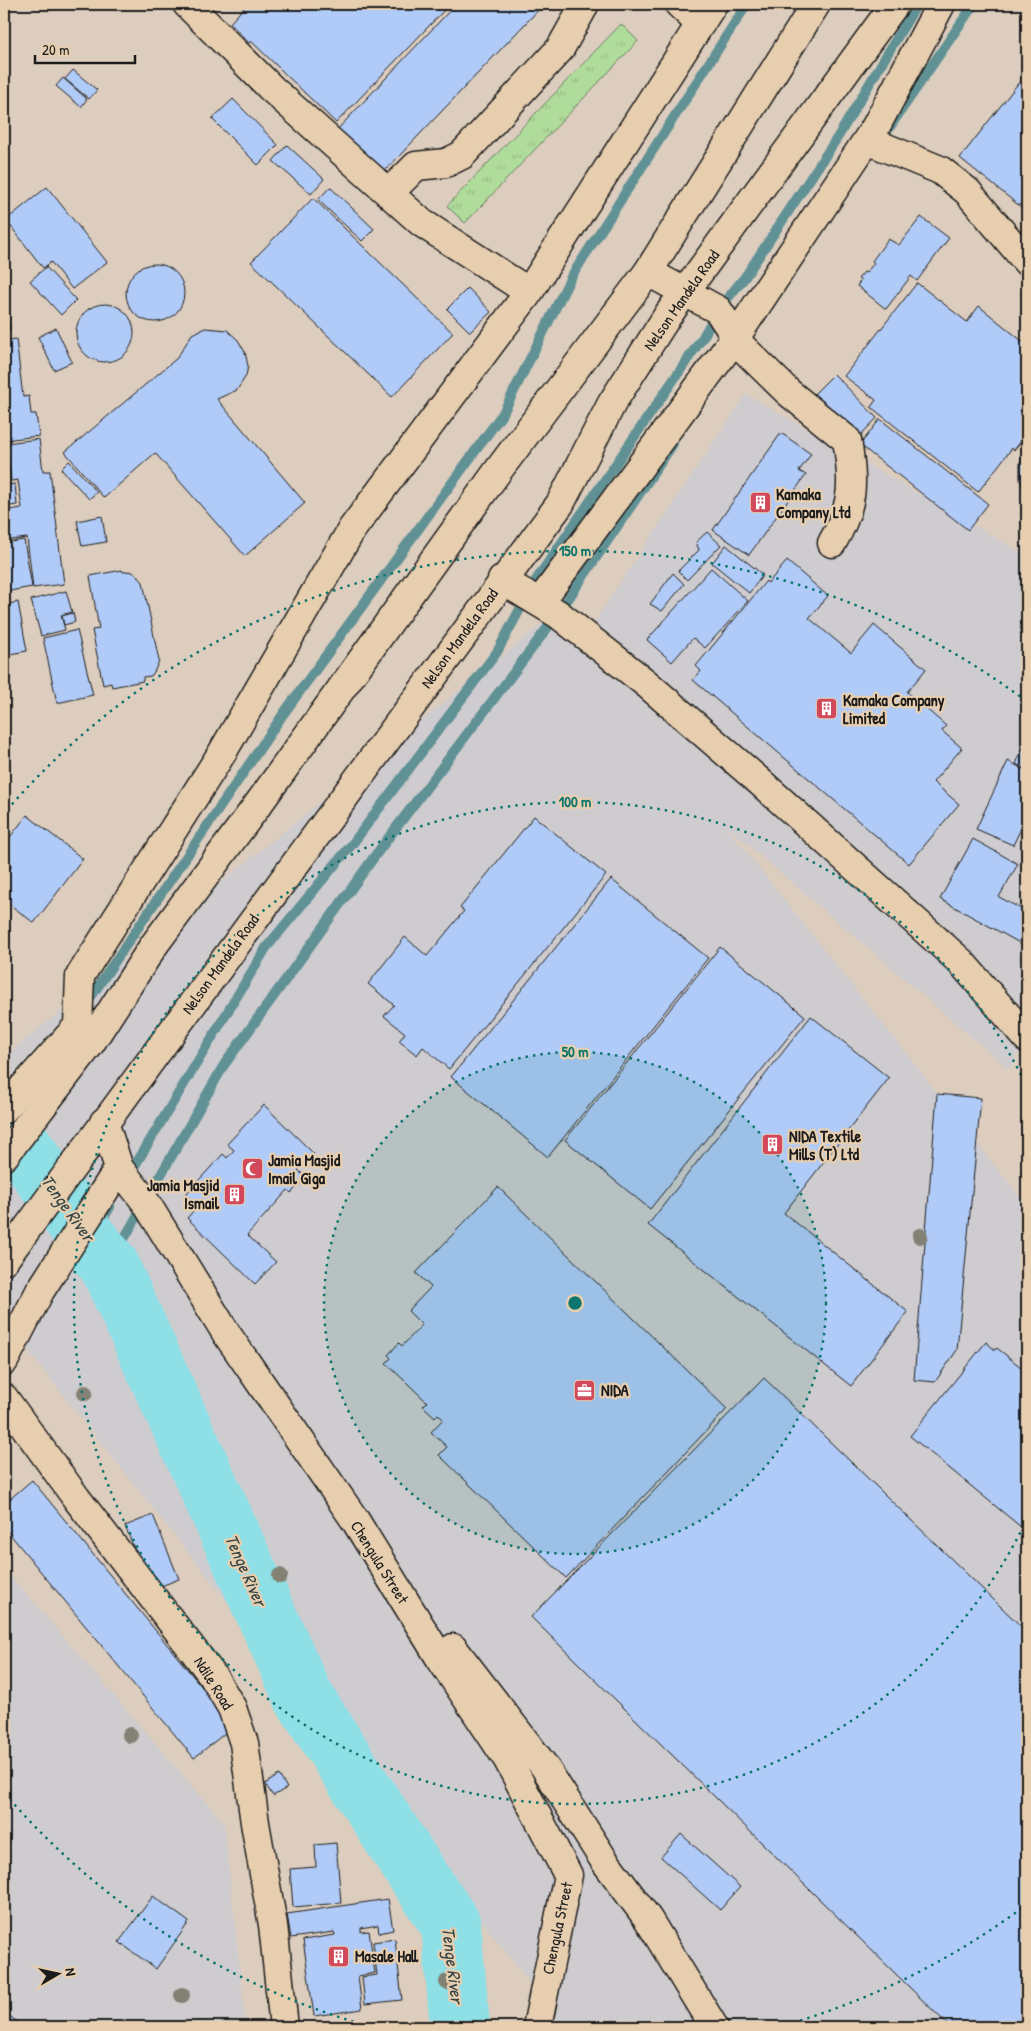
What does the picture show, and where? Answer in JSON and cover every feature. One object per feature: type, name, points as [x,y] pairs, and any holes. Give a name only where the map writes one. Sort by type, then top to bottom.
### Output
[{"type":"street","points":[[187,4],[272,89],[422,223],[529,292]]},
{"type":"street","points":[[389,193],[416,166],[446,163],[462,155],[560,49],[584,4]]},
{"type":"street","points":[[84,1035],[80,976],[222,753],[352,529],[529,292],[706,13],[679,4]]},
{"type":"street","points":[[4,1156],[84,1035],[154,945],[262,799],[500,468],[648,272],[816,4]]},
{"type":"street","name":"Nelson Mandela Road","points":[[5,1258],[502,580],[560,504],[612,403],[685,292],[895,4]]},
{"type":"street","points":[[941,4],[867,140],[940,170],[967,191],[1027,262]]},
{"type":"street","points":[[540,602],[735,338],[875,128]]},
{"type":"street","points":[[648,272],[718,310],[735,338],[788,392],[847,440],[852,468],[852,491],[844,523],[832,543]]},
{"type":"street","points":[[502,580],[558,614],[647,684],[961,962],[1027,1038]]},
{"type":"street","points":[[4,1109],[84,1035]]},
{"type":"street","name":"Chengula Street","points":[[104,1122],[119,1168],[145,1201],[226,1333],[354,1520],[440,1658],[508,1760],[568,1875],[537,2027]]},
{"type":"street","points":[[4,1360],[40,1291],[119,1168]]},
{"type":"street","name":"Ndile Road","points":[[4,1398],[77,1499],[213,1676],[232,1708],[244,1743],[255,1823],[274,1925],[284,2027]]},
{"type":"street","points":[[354,1520],[544,1766],[604,1860],[648,1919],[714,2027]]},
{"type":"shaded area","name":"NIDA","points":[[746,394],[1027,556],[1027,1039],[1009,1069],[725,825],[1027,1206],[1027,2027],[555,2027],[556,2015],[4,1321],[4,1057],[555,613],[580,643]]},
{"type":"shaded area","points":[[4,1568],[224,1823],[246,2027],[4,2027]]},
{"type":"green space","points":[[621,24],[638,41],[465,223],[447,206]]},
{"type":"building","points":[[247,4],[450,4],[336,123],[251,41],[249,43],[230,23]]},
{"type":"building","points":[[456,4],[544,4],[380,176],[335,132]]},
{"type":"building","points":[[73,70],[97,90],[89,99],[65,79]]},
{"type":"building","points":[[1027,72],[1027,212],[960,158]]},
{"type":"building","points":[[63,78],[87,99],[81,107],[56,86]]},
{"type":"building","points":[[233,99],[278,145],[258,165],[212,119]]},
{"type":"building","points":[[287,145],[324,179],[311,194],[273,161]]},
{"type":"building","points":[[47,187],[107,262],[72,289],[51,262],[43,268],[6,220]]},
{"type":"building","points":[[330,187],[374,229],[362,241],[318,200]]},
{"type":"building","points":[[313,198],[453,333],[392,397],[251,262]]},
{"type":"building","points":[[921,217],[949,238],[917,281],[911,276],[886,309],[857,286],[861,280],[858,279],[874,263],[872,261],[888,239],[899,245]]},
{"type":"building","points":[[149,264],[161,264],[176,272],[184,287],[184,299],[176,314],[161,322],[149,322],[134,314],[126,299],[126,287],[134,272]]},
{"type":"building","points":[[46,267],[76,300],[61,315],[30,281]]},
{"type":"building","points":[[917,283],[967,322],[979,306],[1027,345],[1027,434],[1014,450],[1012,448],[978,492],[871,407],[876,400],[844,376]]},
{"type":"building","points":[[4,284],[10,330],[4,331]]},
{"type":"building","points":[[468,288],[491,312],[470,332],[447,309]]},
{"type":"building","points":[[99,304],[111,304],[126,312],[134,327],[134,339],[126,354],[111,362],[99,362],[84,354],[76,339],[76,327],[84,312]]},
{"type":"building","points":[[56,328],[72,362],[54,370],[38,337]]},
{"type":"building","points":[[205,328],[227,330],[238,340],[245,352],[248,366],[246,376],[237,390],[217,399],[305,503],[245,556],[155,453],[104,498],[65,452],[177,358],[192,334]]},
{"type":"building","points":[[16,339],[23,397],[29,396],[31,414],[36,414],[39,436],[4,440],[4,341]]},
{"type":"building","points":[[834,374],[877,418],[854,442],[810,398]]},
{"type":"building","points":[[880,419],[988,504],[968,530],[860,445]]},
{"type":"building","name":"Kamaka Company Ltd","points":[[781,433],[811,454],[799,471],[806,475],[749,555],[713,530]]},
{"type":"building","points":[[39,439],[43,471],[50,471],[64,584],[33,588],[27,538],[4,541],[4,511],[22,508],[18,480],[11,481],[6,443]]},
{"type":"building","points":[[4,442],[8,485],[15,484],[17,505],[4,507]]},
{"type":"building","points":[[1027,445],[1027,496],[1020,480],[1020,462]]},
{"type":"building","points":[[69,461],[97,492],[89,499],[61,469]]},
{"type":"building","points":[[102,516],[106,542],[82,546],[77,521]]},
{"type":"building","points":[[707,532],[721,545],[687,580],[678,571],[699,550],[696,542]]},
{"type":"building","points":[[24,540],[32,587],[4,592],[4,543]]},
{"type":"building","points":[[726,545],[763,575],[749,593],[712,563]]},
{"type":"building","name":"Kamaka Company Limited","points":[[787,561],[828,596],[809,618],[851,653],[874,625],[926,669],[907,692],[946,726],[942,731],[962,748],[933,782],[959,804],[909,864],[693,680],[701,671],[696,666],[766,581],[768,583]]},
{"type":"building","points":[[711,568],[748,601],[705,648],[693,638],[672,662],[647,640]]},
{"type":"building","points":[[122,570],[123,572],[130,571],[136,574],[143,582],[159,661],[151,676],[143,677],[143,681],[112,687],[111,683],[103,685],[92,630],[99,629],[90,576]]},
{"type":"building","points":[[673,573],[684,584],[662,611],[650,604]]},
{"type":"building","points":[[66,591],[72,612],[61,615],[65,630],[41,636],[31,600]]},
{"type":"building","points":[[18,602],[27,651],[4,655],[4,605]]},
{"type":"building","points":[[73,613],[75,622],[64,625],[62,616]]},
{"type":"building","points":[[77,630],[93,695],[57,703],[43,638]]},
{"type":"building","points":[[1027,738],[1027,769],[1016,764]]},
{"type":"building","points":[[1008,761],[1027,771],[1027,816],[1013,845],[976,829]]},
{"type":"building","points":[[27,815],[83,859],[34,923],[4,900],[4,877],[12,866],[4,859],[4,845]]},
{"type":"building","points":[[534,816],[606,875],[449,1069],[423,1047],[417,1055],[399,1041],[405,1033],[384,1016],[394,1005],[368,984],[405,937],[427,956],[464,911],[460,908]]},
{"type":"building","points":[[973,839],[1018,864],[999,897],[1027,912],[1027,947],[940,899]]},
{"type":"building","points":[[611,879],[708,958],[548,1157],[451,1077]]},
{"type":"building","points":[[720,947],[805,1016],[650,1209],[565,1140]]},
{"type":"building","name":"NIDA Textile Mills (T) Ltd","points":[[811,1016],[889,1078],[784,1213],[908,1312],[851,1386],[648,1225]]},
{"type":"building","points":[[937,1094],[981,1098],[957,1350],[935,1382],[914,1380]]},
{"type":"building","name":"Jamia Masjid Ismail","points":[[264,1105],[314,1154],[298,1170],[306,1178],[291,1193],[288,1190],[247,1235],[276,1262],[255,1284],[187,1218],[197,1207],[185,1195],[223,1154],[227,1158],[234,1150],[227,1144]]},
{"type":"building","points":[[498,1187],[727,1409],[566,1578],[439,1455],[447,1447],[431,1432],[443,1419],[438,1414],[435,1417],[423,1406],[427,1402],[386,1363],[391,1358],[388,1355],[399,1343],[402,1346],[422,1325],[408,1311],[431,1287],[416,1273]]},
{"type":"building","points":[[986,1342],[995,1350],[997,1348],[1027,1372],[1027,1532],[910,1436]]},
{"type":"building","points":[[764,1378],[1027,1632],[1027,2027],[950,2027],[531,1617]]},
{"type":"building","points":[[32,1480],[234,1726],[194,1758],[4,1527],[4,1504]]},
{"type":"building","points":[[153,1515],[179,1579],[151,1590],[125,1526]]},
{"type":"building","points":[[279,1775],[287,1788],[273,1796],[265,1784]]},
{"type":"building","points":[[681,1834],[740,1887],[720,1910],[661,1857]]},
{"type":"building","points":[[336,1843],[341,1903],[293,1907],[290,1869],[316,1867],[315,1845]]},
{"type":"building","points":[[153,1896],[189,1922],[156,1969],[119,1942]]},
{"type":"building","name":"Masale Hall","points":[[388,1899],[393,1930],[379,1933],[378,1925],[361,1928],[361,1932],[369,1931],[375,1973],[358,1976],[362,2009],[314,2016],[303,1940],[335,1935],[334,1932],[291,1938],[287,1914]]},
{"type":"building","points":[[395,1939],[402,2000],[365,2004],[362,1977],[377,1975],[373,1942]]},
{"type":"building","points":[[4,2012],[24,2027],[4,2027]]},
{"type":"waterway","points":[[86,1004],[284,713],[503,413],[571,277],[747,4]]},
{"type":"waterway","points":[[128,1177],[266,948],[353,843],[497,652],[534,583],[703,337],[718,310],[745,277],[839,135],[917,4]]},
{"type":"waterway","points":[[887,131],[974,4]]},
{"type":"waterway","points":[[109,1265],[224,1065],[377,853],[558,614],[673,444]]},
{"type":"waterway","name":"Tenge River","points":[[4,1120],[89,1241],[109,1265],[303,1696],[451,1925],[460,2027]]},
{"type":"waterway","points":[[89,1241],[110,1207]]},
{"type":"place","name":"Kamaka Company Ltd","points":[[760,503]]},
{"type":"place","name":"Kamaka Company Limited","points":[[827,709]]},
{"type":"place","name":"NIDA Textile Mills (T) Ltd","points":[[773,1145]]},
{"type":"place","name":"Jamia Masjid Imail Giga","points":[[252,1169]]},
{"type":"place","name":"Jamia Masjid Ismail","points":[[235,1194]]},
{"type":"place","name":"NIDA","points":[[585,1390]]},
{"type":"place","name":"Masale Hall","points":[[339,1956]]}]
